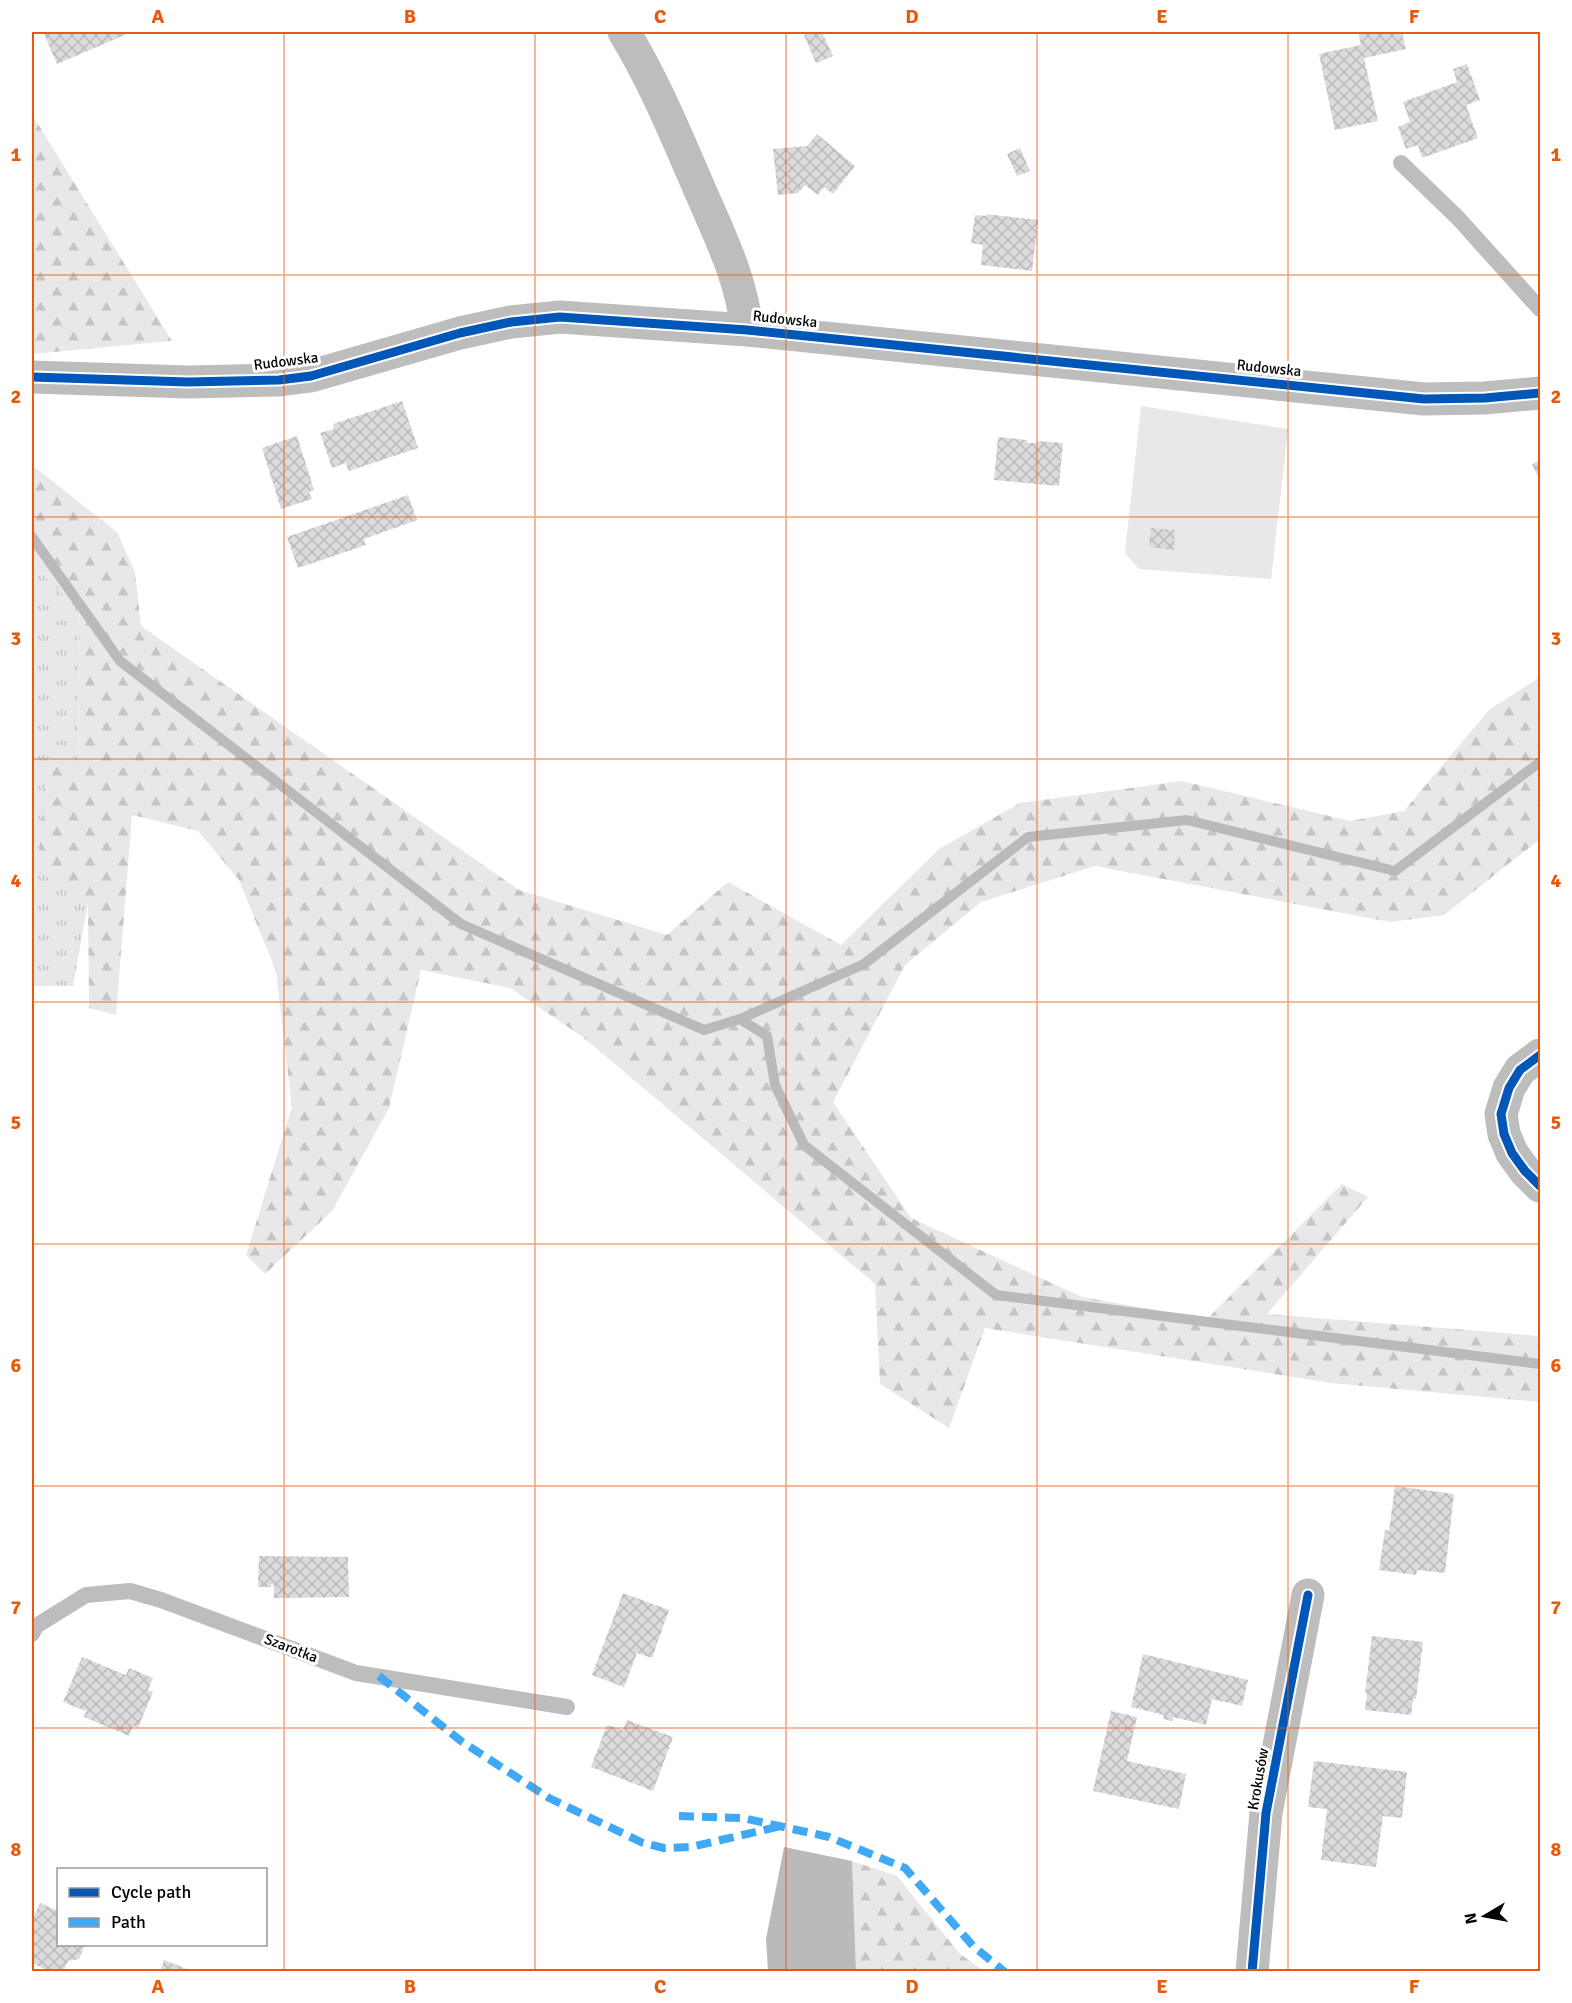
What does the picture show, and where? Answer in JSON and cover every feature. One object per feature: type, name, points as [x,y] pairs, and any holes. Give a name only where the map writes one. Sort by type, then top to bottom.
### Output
[{"type":"street","points":[[624,32],[643,61],[728,255],[744,306],[747,330]]},
{"type":"street","name":"Rudowska","points":[[32,377],[188,382],[279,380],[311,376],[470,331],[511,322],[560,317],[747,330],[1424,399],[1485,398],[1540,393]]},
{"type":"street","points":[[1540,1055],[1520,1070],[1509,1088],[1501,1114],[1504,1134],[1512,1153],[1540,1186]]},
{"type":"street","name":"Krokusów","points":[[1252,1971],[1266,1813],[1308,1594]]},
{"type":"lane","points":[[1401,163],[1458,218],[1524,288],[1540,309]]},
{"type":"lane","name":"Szarotka","points":[[32,1634],[36,1626],[86,1595],[130,1591],[161,1600],[356,1673],[567,1707]]},
{"type":"green space","points":[[32,114],[46,137],[172,341],[32,354]]},
{"type":"green space","points":[[1141,406],[1288,429],[1271,579],[1139,569],[1125,553]]},
{"type":"green space","points":[[32,465],[117,532],[135,572],[141,626],[519,890],[667,935],[728,882],[841,945],[939,849],[1020,803],[1182,781],[1350,821],[1404,811],[1489,710],[1540,677],[1540,839],[1444,915],[1390,922],[1095,866],[981,902],[905,965],[833,1102],[911,1218],[1082,1297],[1207,1319],[1342,1184],[1368,1197],[1267,1314],[1540,1336],[1540,1402],[1331,1383],[985,1328],[949,1428],[880,1384],[875,1284],[583,1037],[510,988],[421,970],[389,1108],[332,1211],[265,1274],[246,1255],[292,1107],[276,971],[239,880],[198,831],[132,815],[116,1015],[89,1008],[88,903],[38,871],[46,764],[78,764],[80,612],[32,563]]},
{"type":"green space","points":[[32,563],[80,612],[78,764],[88,903],[73,986],[32,986]]},
{"type":"green space","points":[[852,1861],[897,1876],[960,1954],[984,1971],[856,1971]]},
{"type":"shaded area","points":[[784,1847],[852,1861],[856,1971],[768,1971],[766,1939]]},
{"type":"building","points":[[43,32],[132,32],[57,64]]},
{"type":"building","points":[[808,32],[822,32],[833,56],[816,63],[804,35]]},
{"type":"building","points":[[1358,32],[1402,32],[1406,49],[1364,58],[1378,121],[1335,130],[1319,54],[1361,45]]},
{"type":"building","points":[[1467,64],[1480,100],[1466,105],[1478,138],[1422,158],[1418,145],[1406,149],[1398,127],[1410,122],[1403,102],[1457,82],[1453,69]]},
{"type":"building","points":[[817,134],[855,166],[833,194],[824,187],[818,195],[805,185],[798,193],[778,195],[773,149],[807,146]]},
{"type":"building","points":[[1020,148],[1030,171],[1017,176],[1007,154]]},
{"type":"building","points":[[986,214],[1038,220],[1032,271],[981,265],[983,245],[971,243],[975,215],[987,216]]},
{"type":"building","points":[[402,401],[418,448],[349,471],[345,463],[332,468],[320,433],[334,429],[333,424]]},
{"type":"building","points":[[297,436],[314,490],[309,492],[312,499],[281,509],[262,448]]},
{"type":"building","points":[[998,437],[1027,440],[1027,443],[1037,441],[1063,443],[1059,486],[994,480]]},
{"type":"building","points":[[1540,460],[1540,482],[1532,464]]},
{"type":"building","points":[[408,495],[417,520],[364,539],[366,545],[298,568],[287,537]]},
{"type":"building","points":[[1151,528],[1175,530],[1174,550],[1149,547]]},
{"type":"building","points":[[1395,1486],[1454,1494],[1445,1573],[1417,1570],[1416,1575],[1379,1570],[1385,1530],[1389,1531]]},
{"type":"building","points":[[259,1556],[348,1557],[349,1597],[274,1598],[274,1585],[258,1587]]},
{"type":"building","points":[[623,1593],[669,1610],[652,1658],[637,1653],[624,1687],[592,1675]]},
{"type":"building","points":[[1372,1636],[1423,1642],[1416,1699],[1413,1699],[1411,1715],[1365,1710]]},
{"type":"building","points":[[1143,1654],[1248,1680],[1242,1706],[1212,1699],[1206,1725],[1173,1717],[1172,1721],[1163,1719],[1164,1715],[1131,1707]]},
{"type":"building","points":[[82,1657],[126,1675],[129,1668],[153,1678],[148,1690],[153,1692],[138,1728],[133,1726],[129,1736],[84,1717],[86,1711],[63,1702]]},
{"type":"building","points":[[1111,1711],[1137,1717],[1127,1761],[1186,1774],[1179,1809],[1093,1791]]},
{"type":"building","points":[[627,1720],[673,1737],[653,1791],[591,1767],[607,1725],[623,1730]]},
{"type":"building","points":[[1314,1761],[1407,1772],[1402,1818],[1383,1816],[1376,1867],[1321,1860],[1327,1809],[1308,1807]]},
{"type":"building","points":[[40,1903],[57,1911],[57,1946],[84,1946],[79,1959],[68,1961],[63,1972],[51,1972],[32,1963],[32,1920]]},
{"type":"building","points":[[164,1960],[192,1971],[192,1972],[160,1972]]},
{"type":"waterway","points":[[32,537],[120,661],[461,924],[704,1030],[740,1019],[864,964],[1028,837],[1187,820],[1395,871],[1540,762]]},
{"type":"waterway","points":[[740,1019],[767,1036],[775,1085],[804,1145],[996,1295],[1540,1364]]},
{"type":"marked path","points":[[379,1676],[461,1741],[549,1798],[643,1843],[664,1848],[691,1847],[781,1826]]},
{"type":"marked path","points":[[679,1816],[743,1818],[829,1837],[905,1868],[973,1946],[1005,1972]]},
{"type":"cycle path","points":[[32,377],[188,382],[279,380],[311,376],[460,333],[511,322],[560,317],[747,330],[1424,399],[1485,398],[1540,393]]},
{"type":"cycle path","points":[[1540,1055],[1520,1070],[1509,1088],[1501,1114],[1504,1134],[1512,1153],[1540,1186]]},
{"type":"cycle path","points":[[1252,1972],[1266,1813],[1308,1595]]}]
